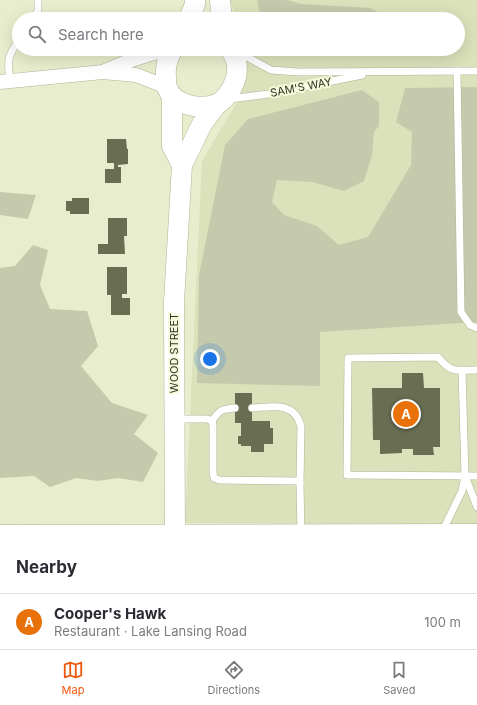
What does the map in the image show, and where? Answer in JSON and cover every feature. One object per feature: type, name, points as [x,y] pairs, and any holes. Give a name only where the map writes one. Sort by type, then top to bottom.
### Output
[{"type":"street","points":[[192,12],[195,0]]},
{"type":"street","points":[[220,0],[221,12]]},
{"type":"street","points":[[102,72],[144,56]]},
{"type":"street","points":[[170,56],[166,63],[170,92],[172,146],[182,165]]},
{"type":"street","name":"WOOD STREET","points":[[175,538],[175,288],[182,165],[202,124],[234,86],[238,72],[235,56]]},
{"type":"street","points":[[5,82],[102,72],[136,75],[170,92],[185,104],[199,108],[220,102]]},
{"type":"street","points":[[0,535],[49,538],[268,538],[301,534],[477,534]]},
{"type":"lane","points":[[37,12],[38,0]]},
{"type":"lane","points":[[5,82],[9,56],[12,50]]},
{"type":"lane","name":"SAM'S WAY","points":[[244,56],[271,70],[298,72],[477,71]]},
{"type":"lane","points":[[457,71],[460,312],[470,326],[477,328]]},
{"type":"lane","name":"SAM'S WAY","points":[[220,102],[269,94],[378,72]]},
{"type":"lane","points":[[477,370],[451,370],[445,366],[438,357],[348,358],[347,475],[477,476]]},
{"type":"lane","points":[[441,534],[462,492],[465,476],[462,370]]},
{"type":"lane","points":[[252,408],[280,407],[294,412],[298,417],[301,426],[301,534]]},
{"type":"lane","points":[[235,408],[225,408],[219,411],[212,421],[214,478],[219,480],[293,480],[300,484]]},
{"type":"lane","points":[[174,419],[207,419],[212,421]]},
{"type":"lane","points":[[465,476],[477,507]]},
{"type":"shaded area","points":[[230,0],[477,0],[477,526],[185,523],[202,161],[237,102],[240,56],[465,56],[465,12],[234,12]]},
{"type":"shaded area","points":[[257,0],[287,0],[301,4],[370,8],[378,12],[260,12]]},
{"type":"shaded area","points":[[477,87],[477,322],[320,332],[320,386],[197,383],[199,275],[225,145],[248,119],[362,90],[379,102],[379,126],[374,132],[372,155],[364,181],[344,191],[312,182],[277,180],[272,202],[284,215],[317,226],[339,245],[368,237],[411,165],[412,132],[396,122],[405,88]]},
{"type":"shaded area","points":[[0,192],[36,195],[28,219],[0,215]]},
{"type":"shaded area","points":[[33,245],[48,250],[40,285],[50,309],[87,311],[98,346],[81,366],[112,403],[148,415],[134,434],[158,453],[143,482],[118,478],[98,481],[76,478],[50,487],[34,476],[0,478],[0,268],[15,266]]},
{"type":"building","points":[[107,139],[126,139],[128,164],[118,165],[118,167],[121,167],[121,183],[105,183],[105,169],[114,169],[114,163],[107,163]]},
{"type":"building","points":[[72,198],[89,198],[89,214],[70,214],[70,211],[66,211],[66,201],[72,201]]},
{"type":"building","points":[[108,218],[127,218],[127,236],[124,236],[125,254],[98,254],[98,244],[108,244]]},
{"type":"building","points":[[107,267],[127,267],[127,294],[122,294],[122,298],[130,298],[130,315],[111,315],[111,295],[107,295]]},
{"type":"building","points":[[402,373],[423,373],[424,388],[440,388],[440,447],[433,447],[434,455],[413,455],[413,449],[402,449],[402,453],[380,454],[380,440],[373,440],[372,388],[402,388]]},
{"type":"building","points":[[235,393],[252,393],[252,421],[270,421],[270,428],[273,428],[273,444],[264,444],[264,452],[251,452],[251,446],[241,446],[241,444],[238,444],[238,436],[241,436],[241,423],[235,423]]},
{"type":"place","name":"Cooper's Hawk","points":[[406,414]]}]
